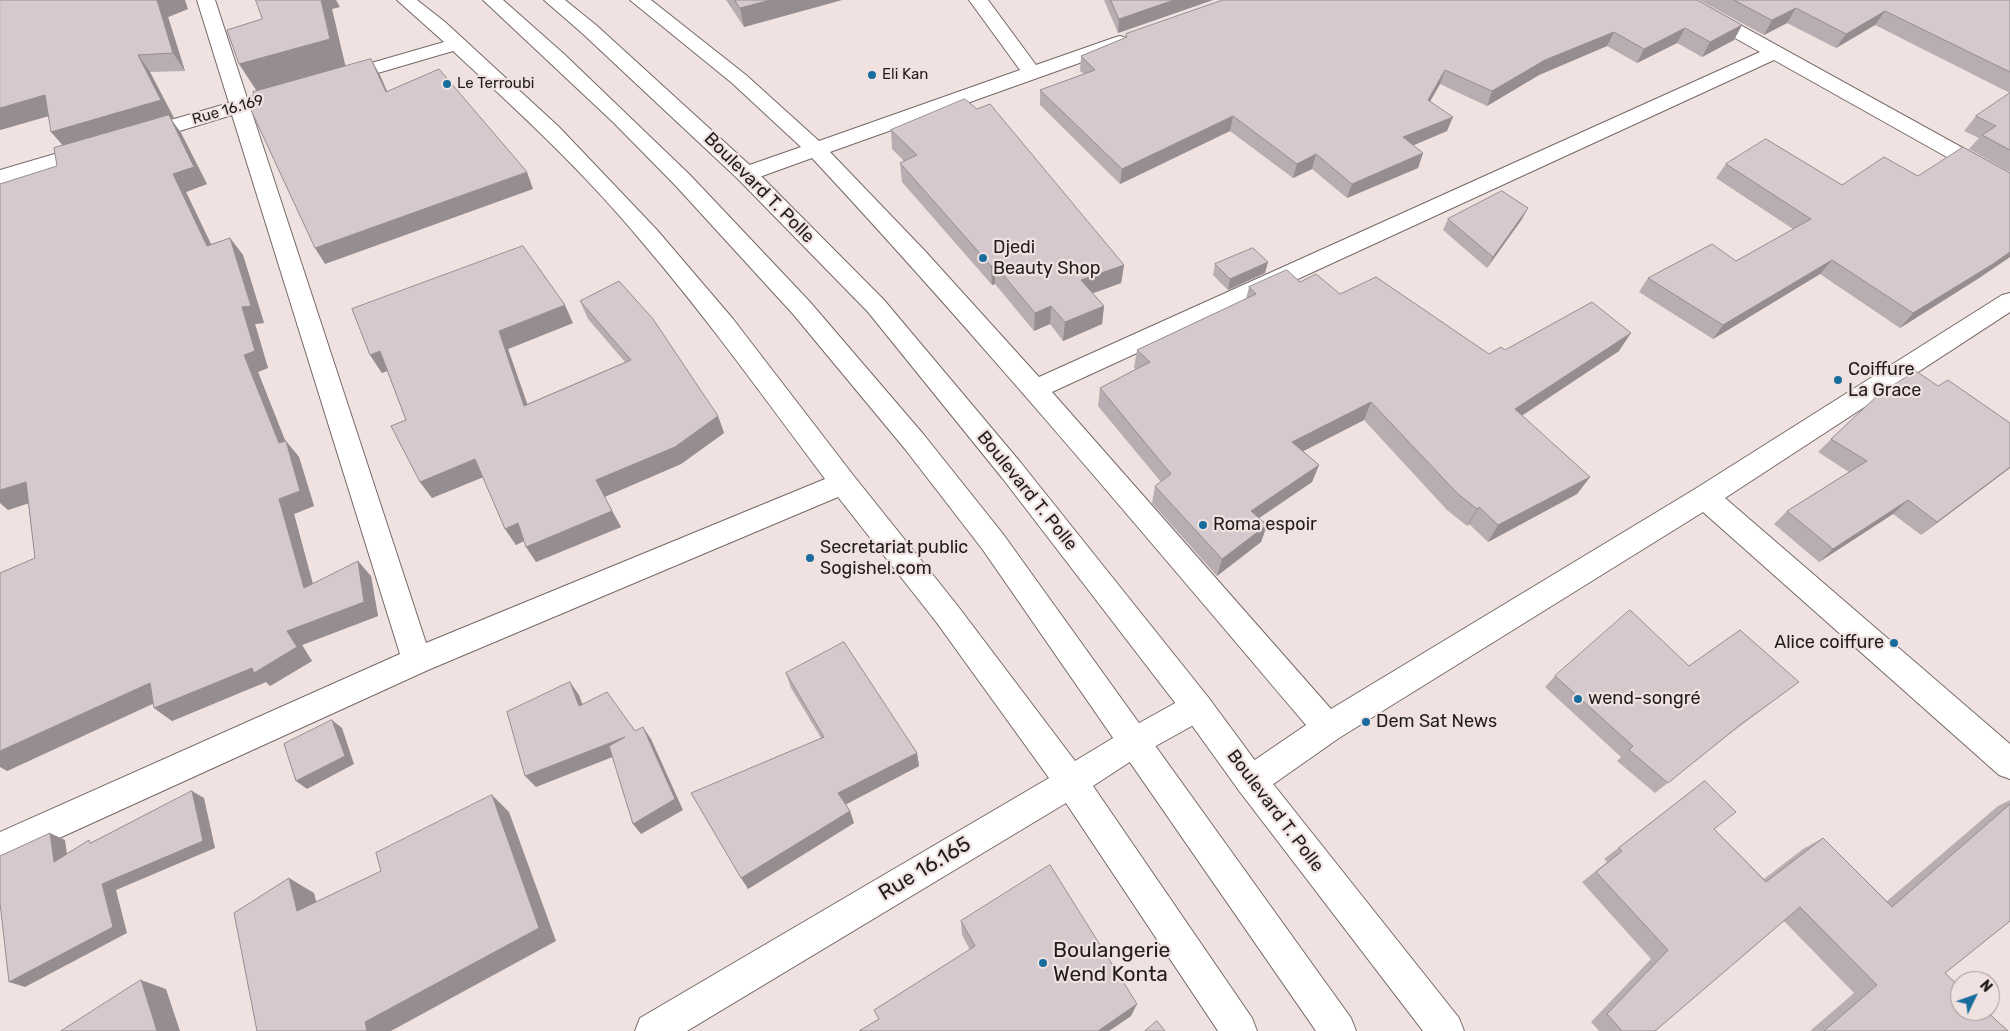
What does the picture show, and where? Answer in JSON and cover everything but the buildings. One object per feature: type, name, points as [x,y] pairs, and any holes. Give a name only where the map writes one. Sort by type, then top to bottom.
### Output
[{"type":"main road","points":[[206,0],[417,661]]},
{"type":"main road","points":[[406,0],[438,26],[552,132],[649,235],[724,325],[843,483],[947,614],[1071,782],[1239,1031]]},
{"type":"main road","points":[[492,0],[540,42],[682,178],[825,334],[970,512],[1134,742],[1284,958],[1338,1031]]},
{"type":"main road","name":"Boulevard T. Polle","points":[[553,0],[596,36],[746,174],[876,306],[1012,470],[1197,706],[1251,781],[1446,1031]]},
{"type":"main road","points":[[639,0],[739,79],[815,149],[917,257],[1035,389],[1328,728]]},
{"type":"main road","points":[[978,0],[1032,73]]},
{"type":"main road","points":[[1681,0],[2010,184]]},
{"type":"main road","points":[[746,174],[1134,37]]},
{"type":"main road","points":[[324,82],[456,44]]},
{"type":"main road","points":[[1035,389],[1774,53]]},
{"type":"main road","name":"Rue 16.169","points":[[0,177],[277,96]]},
{"type":"main road","points":[[1251,781],[1328,728],[1705,497],[2010,301]]},
{"type":"main road","points":[[0,849],[417,661],[843,483]]},
{"type":"main road","points":[[1705,497],[2010,764]]},
{"type":"main road","name":"Rue 16.165","points":[[653,1031],[1197,706]]},
{"type":"place","name":"Eli Kan","points":[[872,75]]},
{"type":"place","name":"Le Terroubi","points":[[447,84]]},
{"type":"place","name":"Djedi Beauty Shop","points":[[983,258]]},
{"type":"place","name":"Coiffure La Grace","points":[[1838,380]]},
{"type":"place","name":"Roma espoir","points":[[1203,525]]},
{"type":"place","name":"Secretariat public Sogishel.com","points":[[810,558]]},
{"type":"place","name":"Alice coiffure","points":[[1894,643]]},
{"type":"place","name":"wend-songré","points":[[1578,699]]},
{"type":"place","name":"Dem Sat News","points":[[1366,722]]},
{"type":"place","name":"Boulangerie Wend Konta","points":[[1043,963]]}]
